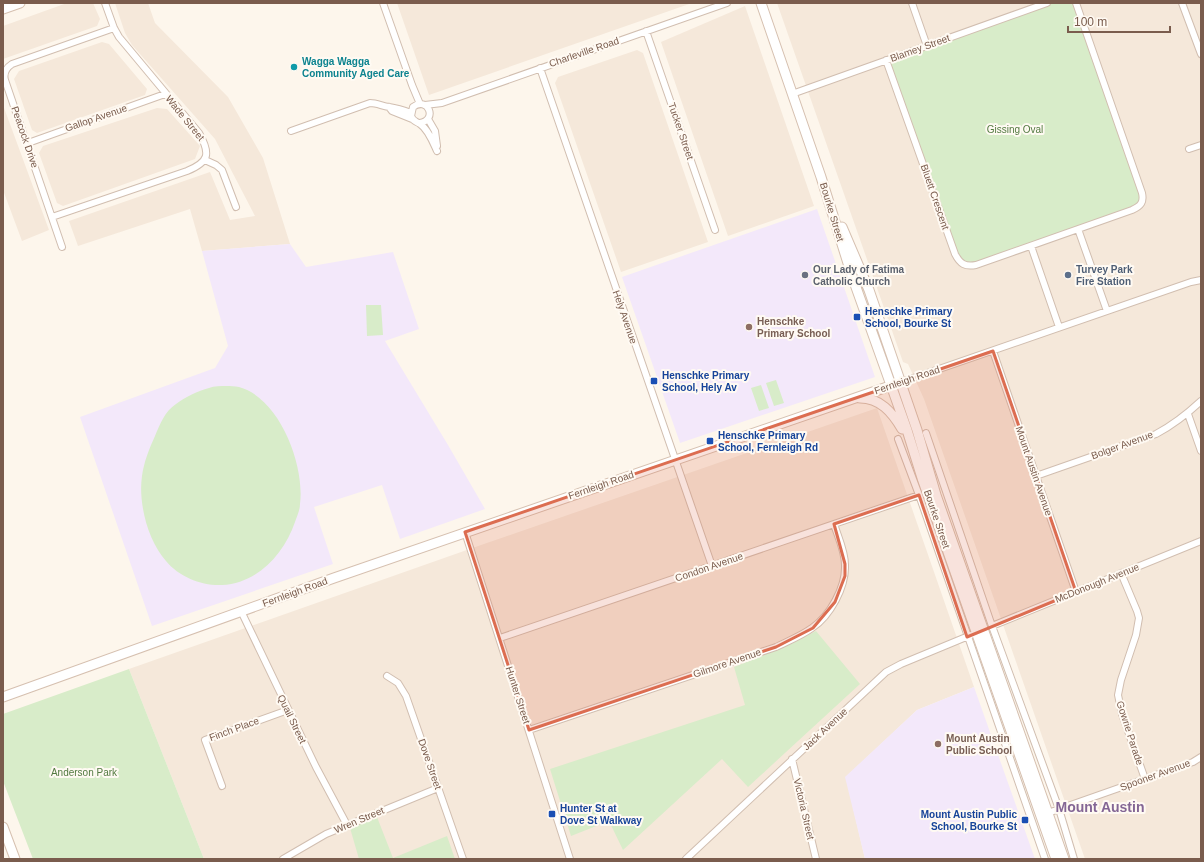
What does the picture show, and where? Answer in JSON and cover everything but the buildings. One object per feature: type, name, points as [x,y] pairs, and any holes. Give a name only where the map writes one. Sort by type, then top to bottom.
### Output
[{"type":"main road","points":[[3,9],[20,3]]},
{"type":"main road","name":"Bourke Street","points":[[761,3],[890,386],[918,463],[984,630]]},
{"type":"main road","name":"Bourke Street","points":[[821,178],[869,290],[917,430],[936,495],[984,630],[1044,814],[1056,859]]},
{"type":"main road","name":"Fernleigh Road","points":[[3,697],[465,532],[890,386]]},
{"type":"main road","points":[[855,398],[862,397],[875,401],[886,407],[892,413],[904,432],[918,463]]},
{"type":"main road","name":"Bourke Street","points":[[1044,814],[1064,859]]},
{"type":"main road","points":[[3,827],[14,859]]},
{"type":"street","name":"Wade Street","points":[[105,3],[114,28],[124,43],[199,133],[207,148],[207,156],[205,160]]},
{"type":"street","points":[[383,3],[412,85],[423,105],[428,107],[429,116],[435,131],[437,151],[429,134],[420,123],[417,123],[412,113],[412,85]]},
{"type":"street","name":"Charleville Road","points":[[423,105],[442,103],[727,3]]},
{"type":"street","points":[[912,3],[927,46]]},
{"type":"street","name":"Blamey Street","points":[[792,94],[1047,3]]},
{"type":"street","name":"Bluett Crescent","points":[[886,60],[958,261],[963,265],[976,265],[1132,210],[1138,207],[1143,199],[1140,185],[1076,3]]},
{"type":"street","points":[[1182,3],[1201,54]]},
{"type":"street","name":"Peacock Drive","points":[[62,247],[4,73],[12,64],[114,28]]},
{"type":"street","name":"Tucker Street","points":[[646,31],[715,230]]},
{"type":"street","name":"Hely Avenue","points":[[540,68],[712,566]]},
{"type":"street","name":"Gallop Avenue","points":[[28,142],[165,94]]},
{"type":"street","points":[[292,131],[370,102],[389,107],[392,111],[412,113],[423,105]]},
{"type":"street","name":"Charleville Road","points":[[429,116],[442,103]]},
{"type":"street","points":[[420,123],[426,122],[429,116]]},
{"type":"street","points":[[1189,149],[1201,145]]},
{"type":"street","points":[[52,217],[198,167],[205,160],[216,165],[222,170],[236,207]]},
{"type":"street","points":[[1078,229],[1107,311]]},
{"type":"street","points":[[1030,246],[1059,328]]},
{"type":"street","name":"Fernleigh Road","points":[[890,386],[1191,282],[1201,280]]},
{"type":"street","name":"Mount Austin Avenue","points":[[993,351],[1076,592]]},
{"type":"street","name":"Bolger Avenue","points":[[1036,476],[1156,434],[1172,426],[1188,414],[1201,401]]},
{"type":"street","points":[[1188,414],[1201,451]]},
{"type":"street","name":"Bourke Street","points":[[926,433],[946,492],[984,630],[1058,809],[1074,859]]},
{"type":"street","name":"Bourke Street","points":[[898,439],[919,495],[1045,859]]},
{"type":"street","name":"Bourke Street","points":[[936,495],[946,492]]},
{"type":"street","name":"Condon Avenue","points":[[500,638],[919,495]]},
{"type":"street","name":"Gilmore Avenue","points":[[530,730],[776,646],[813,628],[835,602],[845,576],[843,552],[834,524]]},
{"type":"street","name":"Hunter Street","points":[[465,532],[530,730],[570,859]]},
{"type":"street","name":"McDonough Avenue","points":[[984,630],[1201,540]]},
{"type":"street","name":"Gowrie Parade","points":[[1121,573],[1139,618],[1136,635],[1121,680],[1118,695],[1122,714],[1145,779]]},
{"type":"street","name":"Quail Street","points":[[241,611],[316,767],[347,825]]},
{"type":"street","name":"Jack Avenue","points":[[686,859],[886,672],[984,630]]},
{"type":"street","name":"Dove Street","points":[[387,676],[398,683],[406,696],[463,859]]},
{"type":"street","name":"Finch Place","points":[[222,786],[205,740],[288,710]]},
{"type":"street","name":"Spooner Avenue","points":[[1044,814],[1193,762],[1201,757]]},
{"type":"street","name":"Victoria Street","points":[[792,759],[816,859]]},
{"type":"street","name":"Wren Street","points":[[283,859],[312,842],[347,825],[438,788]]},
{"type":"highlighted area","points":[[993,351],[1076,592],[967,637],[919,495],[834,524],[845,564],[845,576],[835,602],[813,628],[776,647],[529,730],[465,532]]},
{"type":"shaded area","points":[[67,3],[93,3],[100,19],[97,26],[3,59],[3,26]]},
{"type":"shaded area","points":[[115,3],[148,3],[155,23],[228,97],[263,158],[290,244],[202,251],[190,209],[78,246],[69,221],[210,172],[230,220],[255,216],[215,139],[132,45],[125,33]]},
{"type":"shaded area","points":[[397,3],[692,3],[429,95]]},
{"type":"shaded area","points":[[777,3],[1201,3],[1201,859],[1085,859],[924,399],[908,364],[903,362]]},
{"type":"shaded area","points":[[745,6],[814,206],[728,236],[661,42]]},
{"type":"shaded area","points":[[102,42],[109,44],[147,89],[145,95],[37,133],[32,130],[14,79],[19,71]]},
{"type":"shaded area","points":[[637,50],[643,53],[708,242],[621,272],[555,83],[558,77]]},
{"type":"shaded area","points":[[3,105],[49,230],[22,241],[3,190]]},
{"type":"shaded area","points":[[157,108],[167,109],[200,146],[195,159],[63,206],[57,203],[39,153],[43,146]]},
{"type":"shaded area","name":"Henschke Primary School","points":[[817,209],[875,377],[680,443],[622,277]]},
{"type":"shaded area","points":[[290,244],[306,267],[393,252],[419,329],[385,341],[485,509],[400,539],[382,485],[314,507],[333,564],[152,626],[80,417],[215,368],[228,346],[202,251]]},
{"type":"shaded area","points":[[877,408],[974,687],[917,710],[846,777],[865,859],[204,859],[129,669]]},
{"type":"shaded area","name":"Mount Austin Public School","points":[[974,687],[1035,859],[865,859],[845,777],[917,710]]},
{"type":"green space","name":"Gissing Oval","points":[[1047,3],[1076,3],[1142,193],[1141,204],[976,265],[958,261],[886,60]]},
{"type":"green space","points":[[366,305],[381,305],[383,335],[367,336]]},
{"type":"green space","points":[[776,380],[784,403],[774,406],[766,383]]},
{"type":"green space","points":[[761,385],[769,408],[759,411],[751,388]]},
{"type":"green space","points":[[220,386],[234,386],[254,394],[267,405],[278,419],[287,435],[294,453],[298,471],[300,506],[290,534],[277,555],[268,565],[247,579],[235,583],[214,585],[199,582],[177,572],[160,553],[149,532],[143,509],[141,487],[142,476],[145,461],[161,422],[172,407],[187,397],[205,389]]},
{"type":"green space","points":[[816,631],[860,684],[748,787],[722,759],[623,850],[609,821],[571,836],[550,769],[745,705],[734,667],[789,645]]},
{"type":"green space","name":"Anderson Park","points":[[129,669],[204,859],[33,859],[3,781],[3,714]]},
{"type":"green space","points":[[377,817],[393,858],[447,836],[455,859],[359,859],[350,828]]},
{"type":"place","name":"Wagga Wagga Community Aged Care","points":[[294,67]]},
{"type":"place","name":"Our Lady of Fatima Catholic Church","points":[[805,275]]},
{"type":"place","name":"Turvey Park Fire Station","points":[[1068,275]]},
{"type":"place","name":"Henschke Primary School, Bourke St","points":[[857,317]]},
{"type":"place","name":"Henschke Primary School","points":[[749,327]]},
{"type":"place","name":"Henschke Primary School, Hely Av","points":[[654,381]]},
{"type":"place","name":"Henschke Primary School, Fernleigh Rd","points":[[710,441]]},
{"type":"place","name":"Mount Austin Public School","points":[[938,744]]},
{"type":"place","name":"Hunter St at Dove St Walkway","points":[[552,814]]},
{"type":"place","name":"Mount Austin Public School, Bourke St","points":[[1025,820]]},
{"type":"district","name":"Mount Austin","points":[[1100,807]]}]
